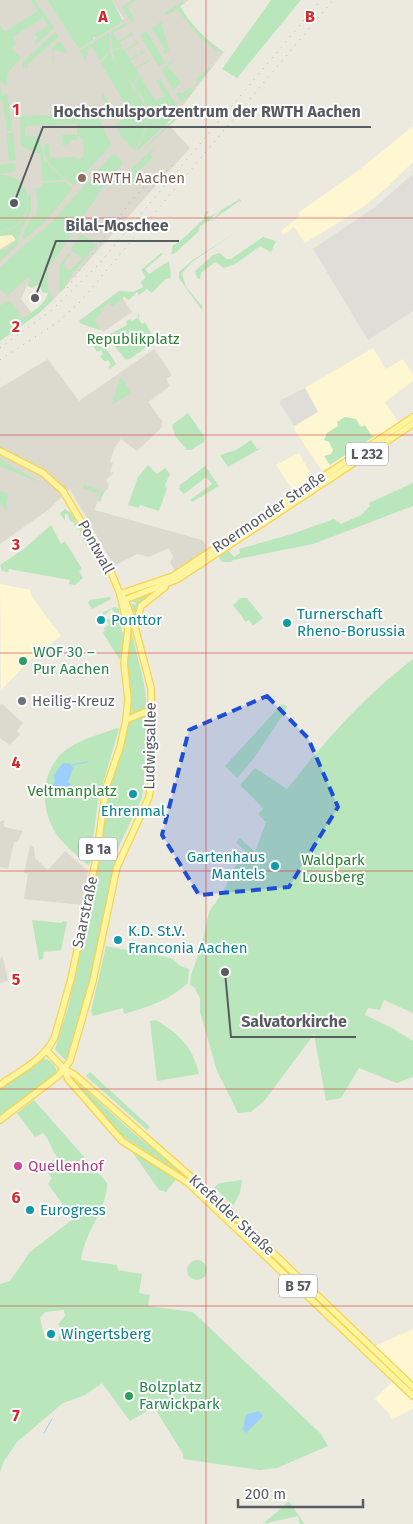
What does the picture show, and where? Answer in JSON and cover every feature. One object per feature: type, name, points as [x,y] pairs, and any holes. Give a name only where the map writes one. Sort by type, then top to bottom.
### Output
[{"type":"main road","name":"Roermonder Straße","points":[[120,594],[173,576],[413,417]]},
{"type":"main road","name":"Roermonder Straße","points":[[122,600],[169,584],[413,424]]},
{"type":"main road","name":"Pontwall","points":[[0,451],[47,476],[63,491],[99,549],[120,594]]},
{"type":"main road","points":[[135,627],[141,606],[169,584]]},
{"type":"main road","name":"Saarstraße","points":[[46,1050],[55,1036],[71,979],[97,854],[106,788],[120,747],[126,720],[128,699],[124,663],[128,636],[120,594]]},
{"type":"main road","name":"Ludwigsallee","points":[[64,1069],[70,1061],[83,1019],[118,862],[149,797],[152,776],[152,709],[149,678],[135,627],[122,600]]},
{"type":"main road","points":[[126,720],[152,709]]},
{"type":"main road","name":"Krefelder Straße","points":[[46,1050],[64,1069],[75,1075],[218,1200],[413,1387]]},
{"type":"main road","name":"B 1a","points":[[0,1085],[46,1050]]},
{"type":"main road","name":"Krefelder Straße","points":[[64,1069],[68,1079],[111,1130],[127,1145],[187,1182],[413,1396]]},
{"type":"main road","name":"B 1a","points":[[0,1120],[64,1069]]},
{"type":"highlighted area","points":[[267,696],[308,738],[338,807],[289,887],[199,895],[162,835],[189,730]]},
{"type":"shaded area","name":"RWTH Aachen","points":[[0,0],[47,0],[79,49],[124,19],[112,0],[189,0],[180,6],[189,22],[198,33],[224,52],[181,108],[167,123],[190,148],[53,300],[47,297],[48,292],[43,293],[39,284],[32,288],[27,285],[21,299],[34,316],[0,341]]},
{"type":"shaded area","points":[[413,126],[413,162],[385,189],[363,207],[305,243],[294,227],[283,235],[281,231],[300,216],[298,213],[359,170]]},
{"type":"shaded area","points":[[413,174],[413,311],[368,340],[313,249],[375,207]]},
{"type":"shaded area","points":[[123,299],[132,312],[103,332],[94,319],[102,314],[99,310],[109,303],[112,307]]},
{"type":"shaded area","points":[[373,348],[386,369],[403,359],[413,375],[413,381],[385,402],[399,424],[322,471],[294,429],[294,426],[318,411],[305,388]]},
{"type":"shaded area","points":[[154,349],[172,375],[166,379],[170,386],[148,402],[162,421],[162,427],[137,451],[121,439],[114,449],[110,462],[113,463],[110,472],[114,473],[106,480],[109,484],[108,488],[97,502],[95,510],[202,540],[206,545],[205,551],[175,572],[170,562],[173,557],[169,548],[149,557],[137,554],[114,566],[70,489],[48,510],[0,544],[0,388],[48,359],[79,401]]},
{"type":"shaded area","points":[[305,388],[318,412],[294,426],[280,403],[281,400]]},
{"type":"shaded area","points":[[299,453],[312,476],[293,490],[276,465]]},
{"type":"shaded area","points":[[0,584],[30,590],[32,597],[61,636],[29,661],[1,690]]},
{"type":"shaded area","points":[[2,704],[23,723],[17,731],[20,734],[10,745],[0,738],[0,705]]},
{"type":"shaded area","points":[[4,820],[4,827],[23,831],[17,842],[14,842],[8,869],[0,867],[0,822]]},
{"type":"shaded area","points":[[30,845],[34,847],[35,858],[48,870],[65,851],[88,871],[83,905],[24,899],[28,874],[24,873]]},
{"type":"shaded area","points":[[3,957],[8,981],[0,983],[0,958]]},
{"type":"shaded area","points":[[413,1329],[413,1382],[375,1346]]},
{"type":"shaded area","points":[[392,1382],[413,1401],[413,1409],[392,1419],[389,1413],[375,1399]]},
{"type":"green space","points":[[31,0],[35,0],[54,28],[36,44],[34,42],[38,38],[35,34],[48,26],[43,18],[12,37],[16,44],[11,48],[21,58],[8,72],[6,86],[0,80],[0,25],[5,32],[38,11]]},
{"type":"green space","points":[[47,0],[112,0],[123,21],[96,38],[94,37],[93,40],[79,49]]},
{"type":"green space","points":[[132,0],[137,0],[127,6],[134,18],[133,25],[122,7]]},
{"type":"green space","points":[[271,0],[301,0],[237,78],[222,69]]},
{"type":"green space","points":[[183,1],[185,3],[180,6],[189,20],[222,51],[220,53],[200,38],[177,9],[166,15],[165,13]]},
{"type":"green space","points":[[161,22],[169,51],[165,54],[163,52],[165,50],[152,28]]},
{"type":"green space","points":[[126,23],[128,27],[125,26],[113,33],[118,41],[130,34],[130,31],[134,36],[131,35],[119,42],[122,47],[112,50],[111,31]]},
{"type":"green space","points":[[146,31],[165,62],[159,67],[140,35]]},
{"type":"green space","points":[[55,32],[58,37],[28,64],[28,68],[23,68],[23,62]]},
{"type":"green space","points":[[110,32],[110,50],[100,61],[93,47],[87,50],[88,54],[85,58],[88,64],[80,51]]},
{"type":"green space","points":[[135,40],[139,45],[137,44],[125,51],[130,59],[141,52],[141,49],[144,53],[130,60],[135,68],[147,61],[147,58],[150,63],[148,62],[136,69],[139,74],[133,84],[116,63],[112,51],[122,48],[124,50],[136,43]]},
{"type":"green space","points":[[60,41],[68,53],[54,50],[53,64],[52,47]]},
{"type":"green space","points":[[110,52],[113,60],[132,86],[134,101],[130,110],[134,104],[135,87],[147,111],[143,98],[134,85],[139,75],[155,101],[165,96],[156,81],[160,79],[180,111],[137,151],[146,129],[147,114],[144,132],[135,151],[122,137],[115,124],[131,114],[101,63]]},
{"type":"green space","points":[[175,59],[168,67],[181,82],[174,90],[161,70]]},
{"type":"green space","points":[[208,66],[211,69],[194,87],[197,82],[195,80],[208,69]]},
{"type":"green space","points":[[0,84],[2,96],[7,93],[12,130],[7,131],[2,99],[0,102]]},
{"type":"green space","points":[[191,87],[193,92],[182,102],[176,94],[179,92],[182,94]]},
{"type":"green space","points":[[104,94],[115,110],[112,112],[116,118],[113,120],[102,95]]},
{"type":"green space","points":[[180,113],[180,116],[137,155]]},
{"type":"green space","points":[[97,114],[111,145],[74,185],[48,161],[44,149],[45,144],[49,143],[50,158],[73,157],[80,159],[84,156],[83,138],[77,136],[77,140],[70,140],[70,144],[62,145],[62,135],[77,135],[77,124],[25,126],[25,136],[39,136],[44,160],[65,180],[43,181],[40,154],[21,146],[20,116]]},
{"type":"green space","points":[[7,133],[13,133],[16,160],[9,161]]},
{"type":"green space","points":[[157,145],[150,154],[153,157],[133,177],[132,184],[117,184]]},
{"type":"green space","points":[[112,155],[117,156],[123,163],[108,180],[97,171]]},
{"type":"green space","points":[[15,163],[16,171],[0,174],[0,165]]},
{"type":"green space","points":[[96,173],[107,181],[48,269],[47,285],[53,300],[38,314],[0,341],[0,306],[9,300],[23,319],[42,304],[48,293],[43,293],[39,284],[32,288],[27,285],[31,280],[28,277],[7,296],[0,288],[0,268],[48,226]]},
{"type":"green space","points":[[0,175],[11,177],[20,182],[28,200],[27,210],[22,219],[13,227],[0,231]]},
{"type":"green space","points":[[43,182],[66,182],[72,189],[45,222],[23,240],[22,236],[33,215],[36,216],[37,212],[38,202],[35,189],[42,187]]},
{"type":"green space","points":[[31,195],[31,211],[19,235],[17,245],[0,261],[0,250],[6,250],[16,240],[12,235],[0,236],[0,232],[13,228],[23,220],[28,210],[28,196]]},
{"type":"green space","points":[[240,199],[242,203],[239,201],[214,218],[221,210]]},
{"type":"green space","points":[[207,211],[209,211],[206,216],[210,216],[208,218],[218,212],[211,220],[200,226],[198,232],[174,254],[171,254],[173,245],[204,219]]},
{"type":"green space","points":[[235,233],[192,262],[182,273],[186,287],[203,307],[201,309],[179,278],[179,272],[193,260]]},
{"type":"green space","points":[[81,234],[97,245],[68,279],[65,288],[59,293],[60,265],[69,253],[63,266],[70,271],[82,258],[71,250]]},
{"type":"green space","points":[[263,237],[276,241],[271,252],[260,246],[237,263],[224,268],[215,262],[201,273],[200,279],[197,278],[195,271],[213,255],[220,253],[226,259],[231,259]]},
{"type":"green space","points":[[161,253],[163,254],[145,269],[149,274],[169,261],[171,278],[165,279],[152,293],[147,289],[139,295],[137,292],[129,300],[123,296],[123,299],[112,307],[109,303],[100,310],[102,314],[94,319],[101,329],[99,330],[80,323],[79,321],[119,291],[133,292],[143,287],[141,282],[146,277],[141,270]]},
{"type":"green space","name":"Republikplatz","points":[[138,313],[140,316],[138,318],[142,324],[145,322],[155,341],[126,360],[106,336],[127,325],[126,322],[138,317]]},
{"type":"green space","points":[[91,341],[108,351],[116,364],[110,369],[108,367],[111,365],[108,360],[105,362],[100,356],[103,354],[101,350],[97,352],[91,343],[86,343]]},
{"type":"green space","points":[[121,377],[131,392],[112,405],[118,383]]},
{"type":"green space","points":[[188,413],[205,438],[204,442],[191,450],[187,450],[175,436],[172,425]]},
{"type":"green space","points":[[345,417],[356,419],[361,427],[365,425],[371,435],[375,436],[330,465],[324,456],[331,454],[333,450],[329,442],[324,440],[327,433],[338,426],[337,422]]},
{"type":"green space","points":[[251,440],[257,449],[263,447],[228,467],[220,455],[236,450]]},
{"type":"green space","points":[[0,459],[41,483],[0,466]]},
{"type":"green space","points":[[148,465],[157,474],[165,468],[170,474],[165,485],[167,487],[163,486],[167,488],[159,511],[140,505],[139,508],[128,505],[138,477]]},
{"type":"green space","points":[[205,466],[219,486],[192,502],[190,500],[212,484],[206,477],[184,494],[179,489],[180,485]]},
{"type":"green space","points":[[86,480],[85,485],[104,492],[100,502],[98,501],[100,494],[82,488]]},
{"type":"green space","points":[[413,483],[413,506],[313,544],[233,560],[231,562],[222,562],[219,558],[227,549],[234,557],[240,553],[239,549],[292,534],[334,519],[341,524],[361,515],[370,506],[369,503]]},
{"type":"green space","points":[[0,491],[8,494],[6,512],[0,502]]},
{"type":"green space","points":[[65,509],[71,513],[90,545],[86,546],[85,540],[82,541],[84,538],[82,535],[79,536],[81,533],[79,529],[75,530],[78,528],[76,525],[73,526],[75,523],[71,522],[67,514],[65,514],[65,521],[60,513]]},
{"type":"green space","points":[[51,525],[61,544],[65,541],[82,569],[79,571],[83,578],[75,585],[69,584],[70,580],[9,569],[8,572],[2,571],[0,565],[24,549]]},
{"type":"green space","points":[[155,591],[140,604],[136,613],[134,612],[131,603],[136,605],[136,603],[132,601],[133,599]]},
{"type":"green space","points":[[110,597],[111,599],[92,609],[88,603],[89,600]]},
{"type":"green space","points":[[241,598],[247,598],[263,618],[253,626],[249,620],[246,622],[233,605]]},
{"type":"green space","points":[[115,607],[119,609],[122,632],[125,633],[122,658],[119,659],[103,633],[105,631],[104,628],[109,625],[106,620],[117,616],[112,609],[103,616],[102,613]]},
{"type":"green space","points":[[129,622],[146,699],[144,787],[141,800],[118,848],[92,974],[71,1053],[65,1060],[55,1049],[69,1004],[102,838],[109,785],[125,742],[130,699],[126,667],[130,639]]},
{"type":"green space","name":"Waldpark Lousberg","points":[[413,659],[413,1013],[384,1000],[380,1010],[368,1008],[365,1015],[413,1041],[413,1077],[397,1083],[359,1068],[341,1098],[326,1101],[314,1034],[265,1100],[251,1112],[238,1113],[217,1071],[200,1012],[200,998],[194,987],[190,985],[191,975],[202,944],[209,912],[224,890],[245,851],[236,842],[240,838],[255,852],[266,822],[258,814],[263,809],[240,785],[255,768],[287,789],[316,753],[361,704]]},
{"type":"green space","points":[[282,704],[287,706],[286,710],[254,758],[237,778],[225,766]]},
{"type":"green space","name":"Veltmanplatz","points":[[117,728],[119,729],[98,800],[90,864],[88,865],[70,850],[55,832],[46,810],[45,788],[52,767],[58,757],[67,749]]},
{"type":"green space","points":[[32,920],[67,922],[61,950],[44,952],[43,959],[39,960]]},
{"type":"green space","points":[[106,946],[171,958],[180,966],[189,969],[188,983],[166,998],[142,1009],[124,1014],[123,1008],[93,1016],[91,1011]]},
{"type":"green space","points":[[156,1020],[184,1042],[193,1056],[199,1074],[157,1081],[150,1021]]},
{"type":"green space","points":[[42,1058],[56,1067],[57,1073],[0,1115],[0,1087]]},
{"type":"green space","points":[[90,1072],[150,1127],[147,1130],[86,1076]]},
{"type":"green space","points":[[70,1076],[129,1129],[192,1181],[118,1133]]},
{"type":"green space","points":[[34,1100],[107,1183],[104,1201],[86,1240],[81,1260],[117,1265],[118,1270],[142,1274],[139,1293],[150,1295],[148,1306],[193,1312],[321,1434],[328,1446],[277,1468],[260,1470],[183,1459],[183,1454],[154,1407],[130,1421],[102,1383],[85,1395],[63,1403],[17,1442],[4,1461],[0,1472],[0,1284],[10,1281],[30,1252],[73,1219],[48,1184],[52,1178],[44,1168],[57,1157],[43,1133],[35,1137],[17,1113]],"holes":[[[64,1310],[65,1316],[58,1324],[61,1329],[58,1342],[45,1339],[40,1318],[45,1312]]]},
{"type":"green space","points":[[133,1153],[177,1178],[166,1192],[159,1190]]},
{"type":"green space","points":[[242,1180],[240,1193],[233,1206],[214,1187],[220,1183]]},
{"type":"green space","points":[[210,1196],[271,1254],[272,1258],[208,1197]]},
{"type":"green space","points":[[197,1260],[204,1263],[207,1270],[204,1277],[197,1280],[190,1277],[187,1270],[190,1263]]},
{"type":"green space","points":[[281,1266],[320,1300],[413,1391]]},
{"type":"green space","points":[[289,1501],[304,1524],[300,1524],[298,1516],[263,1524]]},
{"type":"sand","points":[[12,235],[16,240],[0,249],[0,236]]},
{"type":"water","points":[[63,763],[70,764],[73,768],[68,782],[71,784],[68,793],[61,796],[46,791],[55,782],[54,775]]},
{"type":"water","points":[[259,1411],[263,1416],[246,1433],[242,1428],[245,1417],[248,1414]]},
{"type":"waterway","points":[[72,765],[87,762]]},
{"type":"waterway","points":[[44,1433],[52,1419]]},
{"type":"railway","points":[[0,348],[52,310],[98,265],[321,0]]},
{"type":"railway","points":[[0,360],[58,322],[81,301],[333,0]]},
{"type":"railway","points":[[148,192],[173,164]]},
{"type":"railway","points":[[67,288],[131,201],[149,182]]},
{"type":"place","name":"RWTH Aachen","points":[[82,178]]},
{"type":"place","name":"Hochschulsportzentrum der RWTH Aachen","points":[[14,203]]},
{"type":"place","name":"Bilal-Moschee","points":[[35,298]]},
{"type":"place","name":"Ponttor","points":[[101,620]]},
{"type":"place","name":"Turnerschaft Rheno-Borussia","points":[[287,623]]},
{"type":"place","name":"WOF 30 – Pur Aachen","points":[[23,661]]},
{"type":"place","name":"Heilig-Kreuz","points":[[22,701]]},
{"type":"place","name":"Ehrenmal","points":[[133,794]]},
{"type":"place","name":"Gartenhaus Mantels","points":[[275,866]]},
{"type":"place","name":"K.D. St.V. Franconia Aachen","points":[[118,940]]},
{"type":"place","name":"Salvatorkirche","points":[[225,972]]},
{"type":"place","name":"Quellenhof","points":[[18,1166]]},
{"type":"place","name":"Eurogress","points":[[30,1210]]},
{"type":"place","name":"Wingertsberg","points":[[51,1334]]},
{"type":"place","name":"Bolzplatz Farwickpark","points":[[129,1396]]}]
